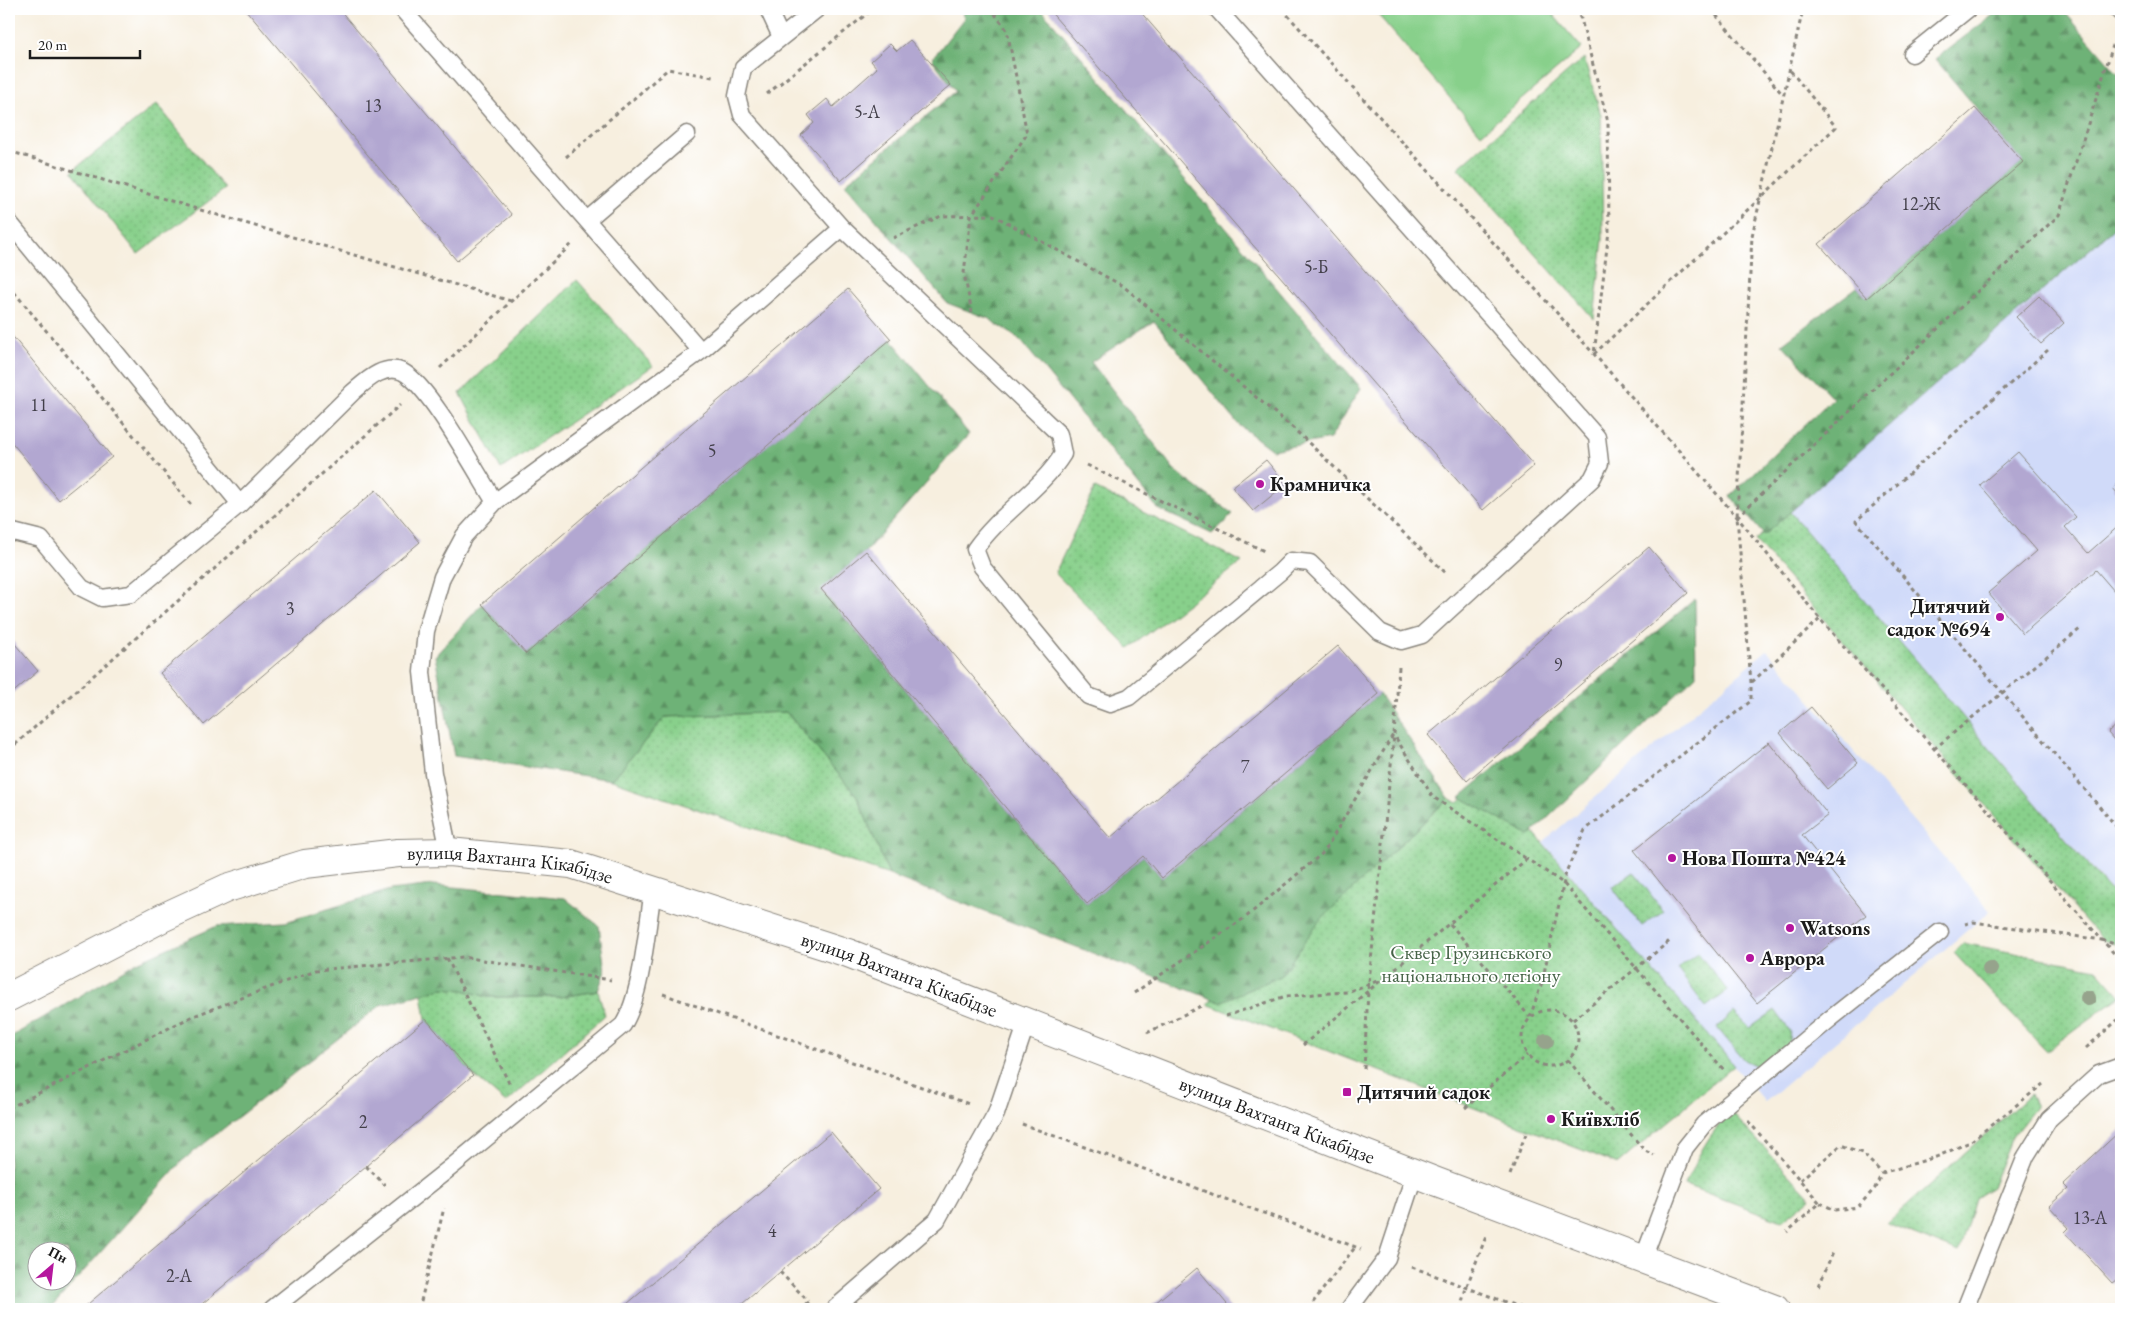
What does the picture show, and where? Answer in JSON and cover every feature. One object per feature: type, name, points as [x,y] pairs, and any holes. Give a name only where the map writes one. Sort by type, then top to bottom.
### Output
[{"type":"street","name":"вулиця Вахтанга Кікабідзе","points":[[9,997],[162,918],[227,888],[305,864],[398,852],[449,852],[571,864],[848,954],[1643,1259],[1736,1302],[1775,1309]]},
{"type":"lane","points":[[402,9],[701,351]]},
{"type":"lane","points":[[768,9],[782,37]]},
{"type":"lane","points":[[817,9],[743,68],[737,96],[742,114],[842,228],[1058,434],[1063,454],[1053,471],[984,535],[975,549],[982,567],[1088,696],[1110,704],[1129,697],[1291,561],[1310,563],[1380,632],[1401,641],[1422,635],[1592,479],[1600,463],[1597,437],[1218,9]]},
{"type":"lane","points":[[1912,54],[1968,9]]},
{"type":"lane","points":[[2118,9],[2121,13]]},
{"type":"lane","points":[[589,223],[687,134]]},
{"type":"lane","points":[[9,222],[240,504]]},
{"type":"lane","points":[[449,852],[433,773],[422,672],[426,631],[442,577],[464,536],[495,502],[701,351],[842,228]]},
{"type":"lane","points":[[9,534],[13,532],[41,539],[82,588],[102,598],[131,594],[240,504],[352,392],[373,375],[387,370],[402,372],[420,387],[438,411],[495,502]]},
{"type":"lane","points":[[272,1309],[455,1164],[623,1026],[628,1017],[638,985],[653,890]]},
{"type":"lane","points":[[1643,1259],[1685,1148],[1704,1124],[1940,932]]},
{"type":"lane","points":[[834,1309],[937,1220],[996,1114],[1026,1022]]},
{"type":"lane","points":[[1965,1309],[2026,1156],[2049,1119],[2099,1074],[2121,1066]]},
{"type":"lane","points":[[1349,1309],[1387,1258],[1416,1173]]},
{"type":"path","points":[[742,114],[873,9]]},
{"type":"path","points":[[981,360],[964,273],[971,216],[1027,134],[1007,30],[991,9]]},
{"type":"path","points":[[1282,9],[1594,354],[1737,517],[1820,619],[2121,961]]},
{"type":"path","points":[[1575,9],[1581,20],[1608,122],[1609,231],[1594,354]]},
{"type":"path","points":[[1711,9],[1783,95]]},
{"type":"path","points":[[1530,1017],[1544,1010],[1560,1011],[1573,1020],[1578,1032],[1578,1044],[1573,1056],[1562,1064],[1550,1067],[1537,1064],[1527,1055],[1522,1042],[1523,1029],[1530,1017],[1542,982],[1566,872],[1585,830],[1751,701],[1737,517],[1752,236],[1802,9]]},
{"type":"path","points":[[1737,517],[2060,215],[2115,36]]},
{"type":"path","points":[[546,174],[668,68],[740,83]]},
{"type":"path","points":[[1594,354],[1836,127],[1789,68]]},
{"type":"path","points":[[9,151],[197,210],[511,301]]},
{"type":"path","points":[[865,250],[941,216],[993,215],[1123,286],[1293,428],[1468,593]]},
{"type":"path","points":[[9,750],[420,387],[511,301],[589,223]]},
{"type":"path","points":[[9,286],[210,528]]},
{"type":"path","points":[[2048,350],[1856,521],[2121,832]]},
{"type":"path","points":[[1082,462],[1264,551]]},
{"type":"path","points":[[1751,682],[1820,619]]},
{"type":"path","points":[[1934,749],[2080,629]]},
{"type":"path","points":[[1364,1069],[1368,991],[1394,734],[1401,641]]},
{"type":"path","points":[[1394,734],[1433,797],[1563,883],[1744,1091],[1741,1114],[1820,1202],[1835,1210],[1858,1207],[1875,1188],[1882,1173],[1936,1157],[1970,1142],[2050,1078]]},
{"type":"path","points":[[1134,992],[1246,917],[1324,852],[1394,734]]},
{"type":"path","points":[[1303,1046],[1527,859]]},
{"type":"path","points":[[1940,932],[1973,922],[2102,940],[2121,946]]},
{"type":"path","points":[[1450,924],[1530,1017]]},
{"type":"path","points":[[1573,1020],[1672,939]]},
{"type":"path","points":[[9,1108],[191,1017],[316,970],[463,957],[638,985],[996,1114],[1524,1309]]},
{"type":"path","points":[[447,958],[510,1087]]},
{"type":"path","points":[[1226,1016],[1286,996],[1347,992],[1369,985],[1385,977]]},
{"type":"path","points":[[1106,1054],[1201,1006]]},
{"type":"path","points":[[2079,1054],[2121,1017]]},
{"type":"path","points":[[1465,1108],[1527,1055]]},
{"type":"path","points":[[1568,1060],[1645,1151]]},
{"type":"path","points":[[1800,1180],[1841,1145],[1862,1153],[1882,1173]]},
{"type":"path","points":[[419,1309],[455,1164]]},
{"type":"path","points":[[366,1166],[386,1186]]},
{"type":"path","points":[[1788,1232],[1820,1202]]},
{"type":"path","points":[[1308,1309],[1356,1246]]},
{"type":"path","points":[[1819,1286],[1834,1249]]},
{"type":"path","points":[[780,1272],[808,1302]]},
{"type":"path","points":[[1460,1309],[1466,1288]]},
{"type":"path","points":[[799,1309],[815,1296]]},
{"type":"shaded area","name":"Дитячий садок №694","points":[[2121,221],[2121,903],[1785,506]]},
{"type":"shaded area","points":[[1767,650],[1990,911],[1765,1102],[1543,842]]},
{"type":"green space","points":[[962,9],[1041,9],[1361,388],[1330,439],[1272,450],[1239,425],[1154,321],[1091,362],[1176,472],[1233,514],[1212,534],[1158,509],[1022,342],[990,319],[947,303],[845,184],[956,91],[932,59],[964,18]]},
{"type":"green space","points":[[1373,9],[1548,9],[1582,48],[1481,134]]},
{"type":"green space","points":[[2001,9],[2062,9],[2121,77],[2121,222],[1764,535],[1730,496],[1833,398],[1782,344],[1857,287],[1867,298],[2022,162],[1935,59]]},
{"type":"green space","points":[[1584,58],[1601,115],[1603,239],[1594,319],[1458,168]]},
{"type":"green space","points":[[157,104],[225,189],[138,254],[72,171]]},
{"type":"green space","points":[[577,280],[653,366],[501,469],[460,393]]},
{"type":"green space","points":[[891,339],[969,434],[866,551],[821,590],[1087,904],[1143,856],[1162,878],[1379,694],[1449,798],[1319,921],[1281,976],[1220,1002],[889,875],[857,796],[786,712],[665,717],[612,780],[454,756],[435,656],[482,604],[526,653]]},
{"type":"green space","points":[[1095,488],[1242,562],[1129,648],[1055,573]]},
{"type":"green space","points":[[1790,512],[2121,904],[2121,946],[2102,940],[1755,540]]},
{"type":"green space","points":[[1695,599],[1696,676],[1529,836],[1460,797]]},
{"type":"green space","points":[[786,712],[857,796],[889,875],[612,780],[665,717]]},
{"type":"green space","name":"Сквер Грузинського національного легіону","points":[[1487,778],[1734,1065],[1618,1164],[1207,1004],[1372,871],[1449,798],[1457,803]]},
{"type":"green space","points":[[1634,872],[1663,911],[1642,926],[1612,887]]},
{"type":"green space","points":[[433,885],[565,898],[599,926],[605,971],[598,991],[561,997],[487,997],[463,990],[443,988],[381,1005],[182,1161],[78,1278],[78,1240],[28,1240],[28,1290],[67,1290],[50,1309],[9,1309],[9,1038],[137,962],[217,926],[285,922],[390,890]]},
{"type":"green space","points":[[1963,943],[2097,969],[2121,996],[2046,1051],[1954,953]]},
{"type":"green space","points":[[1698,953],[1728,991],[1706,1007],[1677,969]]},
{"type":"green space","points":[[443,988],[463,990],[487,997],[561,997],[598,991],[605,1015],[506,1103],[473,1075],[426,1019],[422,994]]},
{"type":"green space","points":[[1775,1010],[1790,1031],[1788,1049],[1765,1070],[1744,1060],[1717,1028],[1734,1012],[1750,1028]]},
{"type":"green space","points":[[2030,1094],[2036,1107],[2012,1137],[1992,1187],[1975,1198],[1959,1252],[1887,1223]]},
{"type":"green space","points":[[1731,1112],[1811,1198],[1782,1221],[1685,1185],[1704,1146],[1716,1128]]},
{"type":"building","points":[[245,9],[339,9],[512,215],[457,261]]},
{"type":"building","points":[[1048,9],[1138,9],[1534,466],[1483,510]]},
{"type":"building","points":[[910,40],[951,85],[841,181],[801,135],[814,123],[808,115],[827,99],[833,107],[877,68],[871,61],[890,44],[897,51]]},
{"type":"building","points":[[1975,108],[2023,162],[1867,298],[1819,244]]},
{"type":"building","points":[[848,289],[891,339],[526,654],[482,604]]},
{"type":"building","points":[[2039,296],[2064,323],[2041,344],[2016,317]]},
{"type":"building","points":[[9,332],[112,457],[59,500],[9,439]]},
{"type":"building","points":[[2018,452],[2076,517],[2065,527],[2088,553],[2121,524],[2121,599],[2096,570],[2023,634],[1988,593],[2037,551],[1980,485]]},
{"type":"building","points":[[1266,460],[1286,484],[1253,511],[1232,487]]},
{"type":"building","points":[[2121,481],[2121,498],[2113,488]]},
{"type":"building","points":[[376,490],[420,542],[204,725],[160,673]]},
{"type":"building","points":[[1649,547],[1688,593],[1467,781],[1428,735]]},
{"type":"building","points":[[866,551],[1110,838],[1338,646],[1379,694],[1162,878],[1143,856],[1087,904],[821,589]]},
{"type":"building","points":[[9,637],[38,671],[9,696]]},
{"type":"building","points":[[1811,707],[1858,763],[1827,789],[1780,733]]},
{"type":"building","points":[[2121,721],[2121,748],[2108,733]]},
{"type":"building","points":[[1769,742],[1828,815],[1802,835],[1866,915],[1757,1003],[1634,850]]},
{"type":"building","points":[[426,1019],[473,1075],[366,1166],[196,1309],[82,1309]]},
{"type":"building","points":[[2121,1130],[2121,1286],[2116,1280],[2112,1283],[2065,1232],[2069,1228],[2049,1206],[2068,1189],[2063,1184]]},
{"type":"building","points":[[831,1132],[879,1189],[736,1309],[621,1309]]},
{"type":"building","points":[[1197,1268],[1231,1309],[1148,1309]]},
{"type":"place","name":"Крамничка","points":[[1260,484]]},
{"type":"place","name":"Дитячий садок №694","points":[[2000,617]]},
{"type":"place","name":"Нова Пошта №424","points":[[1672,858]]},
{"type":"place","name":"Watsons","points":[[1790,928]]},
{"type":"place","name":"Аврора","points":[[1750,958]]},
{"type":"place","name":"Дитячий садок","points":[[1347,1092]]},
{"type":"place","name":"Київхліб","points":[[1551,1119]]}]
